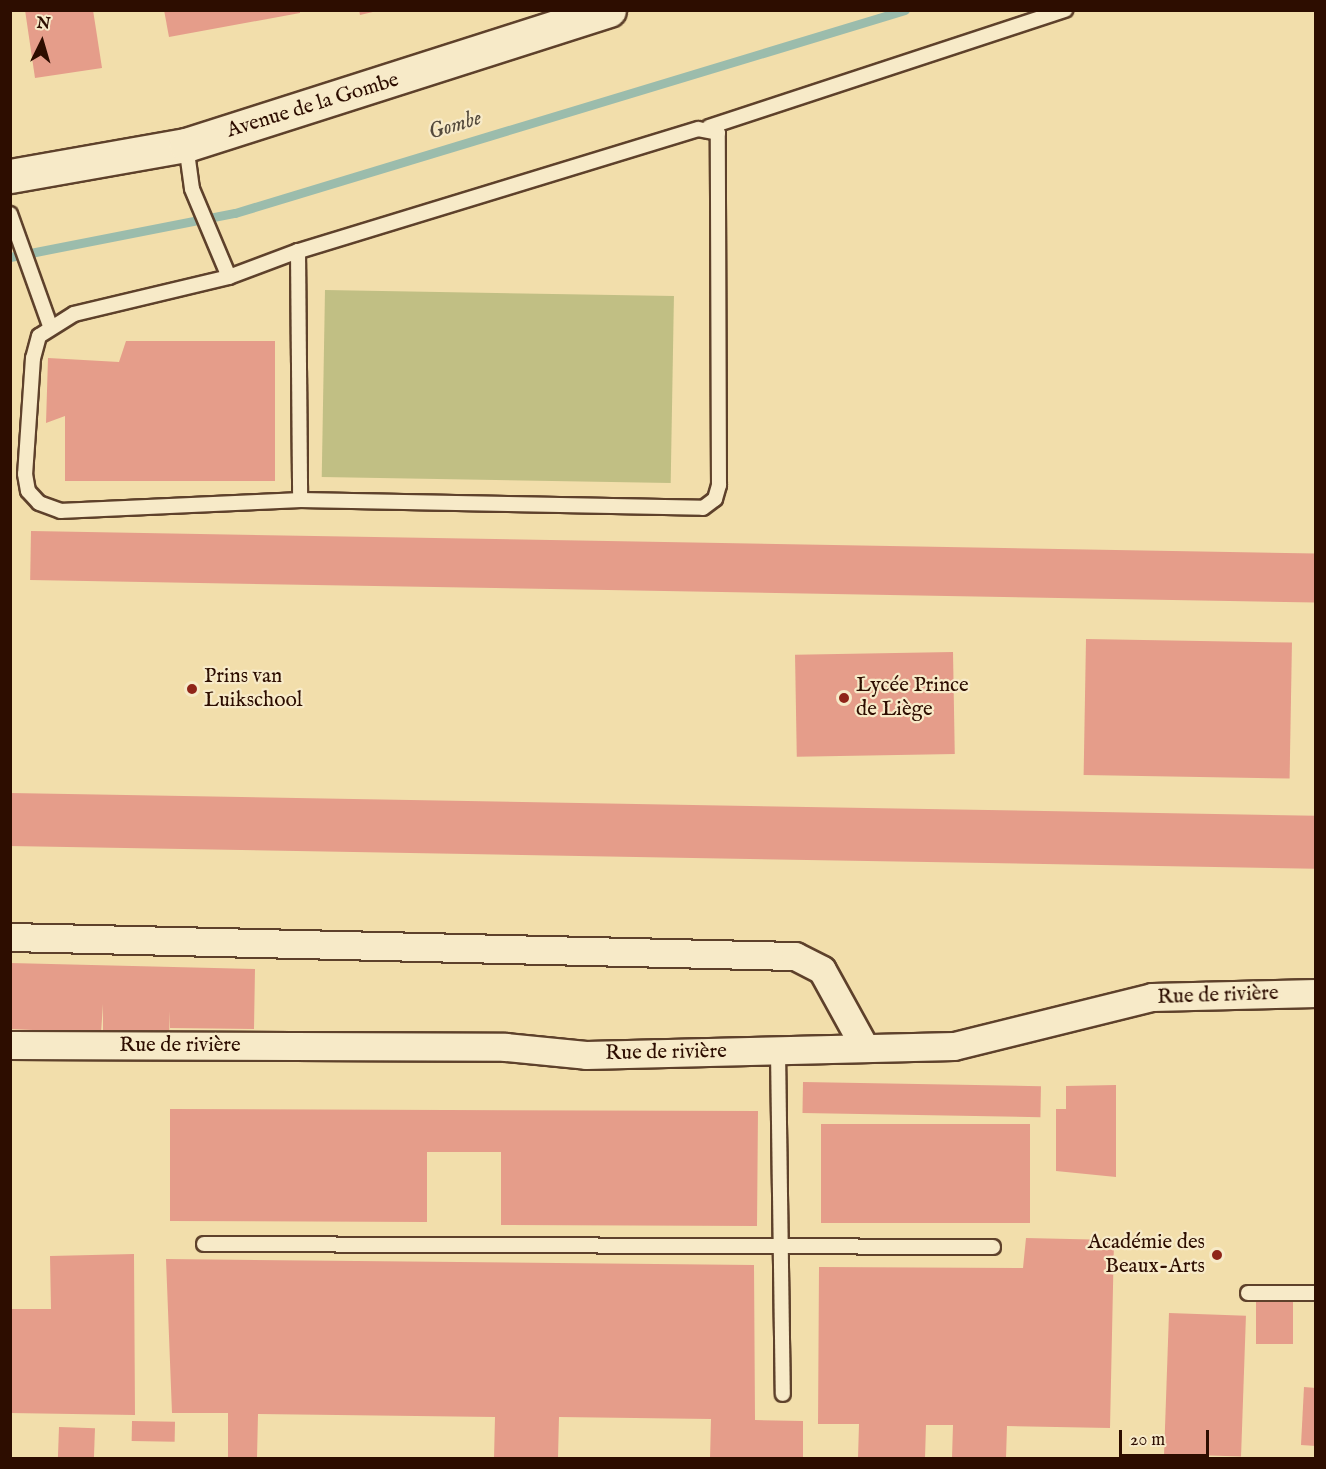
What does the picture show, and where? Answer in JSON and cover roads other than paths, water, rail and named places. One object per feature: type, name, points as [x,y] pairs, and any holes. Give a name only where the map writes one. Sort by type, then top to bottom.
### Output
[{"type":"street","name":"Avenue de la Gombe","points":[[10,176],[186,145],[609,10]]},
{"type":"street","points":[[10,937],[795,956],[822,970],[865,1048]]},
{"type":"street","name":"Rue de rivière","points":[[10,1045],[505,1047],[586,1055],[954,1046],[1152,998],[1316,993]]},
{"type":"lane","points":[[709,127],[720,144],[715,499],[703,508],[680,511],[300,500],[61,510],[39,502],[28,491],[25,474],[33,358],[39,336],[50,326],[74,314],[229,277],[298,251],[709,127],[1065,10]]},
{"type":"lane","points":[[186,145],[192,189],[213,247],[229,277]]},
{"type":"lane","points":[[11,220],[28,275],[50,326]]},
{"type":"lane","points":[[298,251],[300,500]]},
{"type":"lane","points":[[778,1051],[783,1394]]},
{"type":"lane","points":[[204,1244],[781,1244],[993,1247]]},
{"type":"lane","points":[[1248,1293],[1316,1293]]},
{"type":"waterway","name":"Gombe","points":[[10,257],[235,213],[905,10]]},
{"type":"place","name":"Prins van Luikschool","points":[[192,689]]},
{"type":"place","name":"Lycée Prince de Liège","points":[[844,698]]},
{"type":"place","name":"Académie des Beaux-Arts","points":[[1217,1255]]}]
